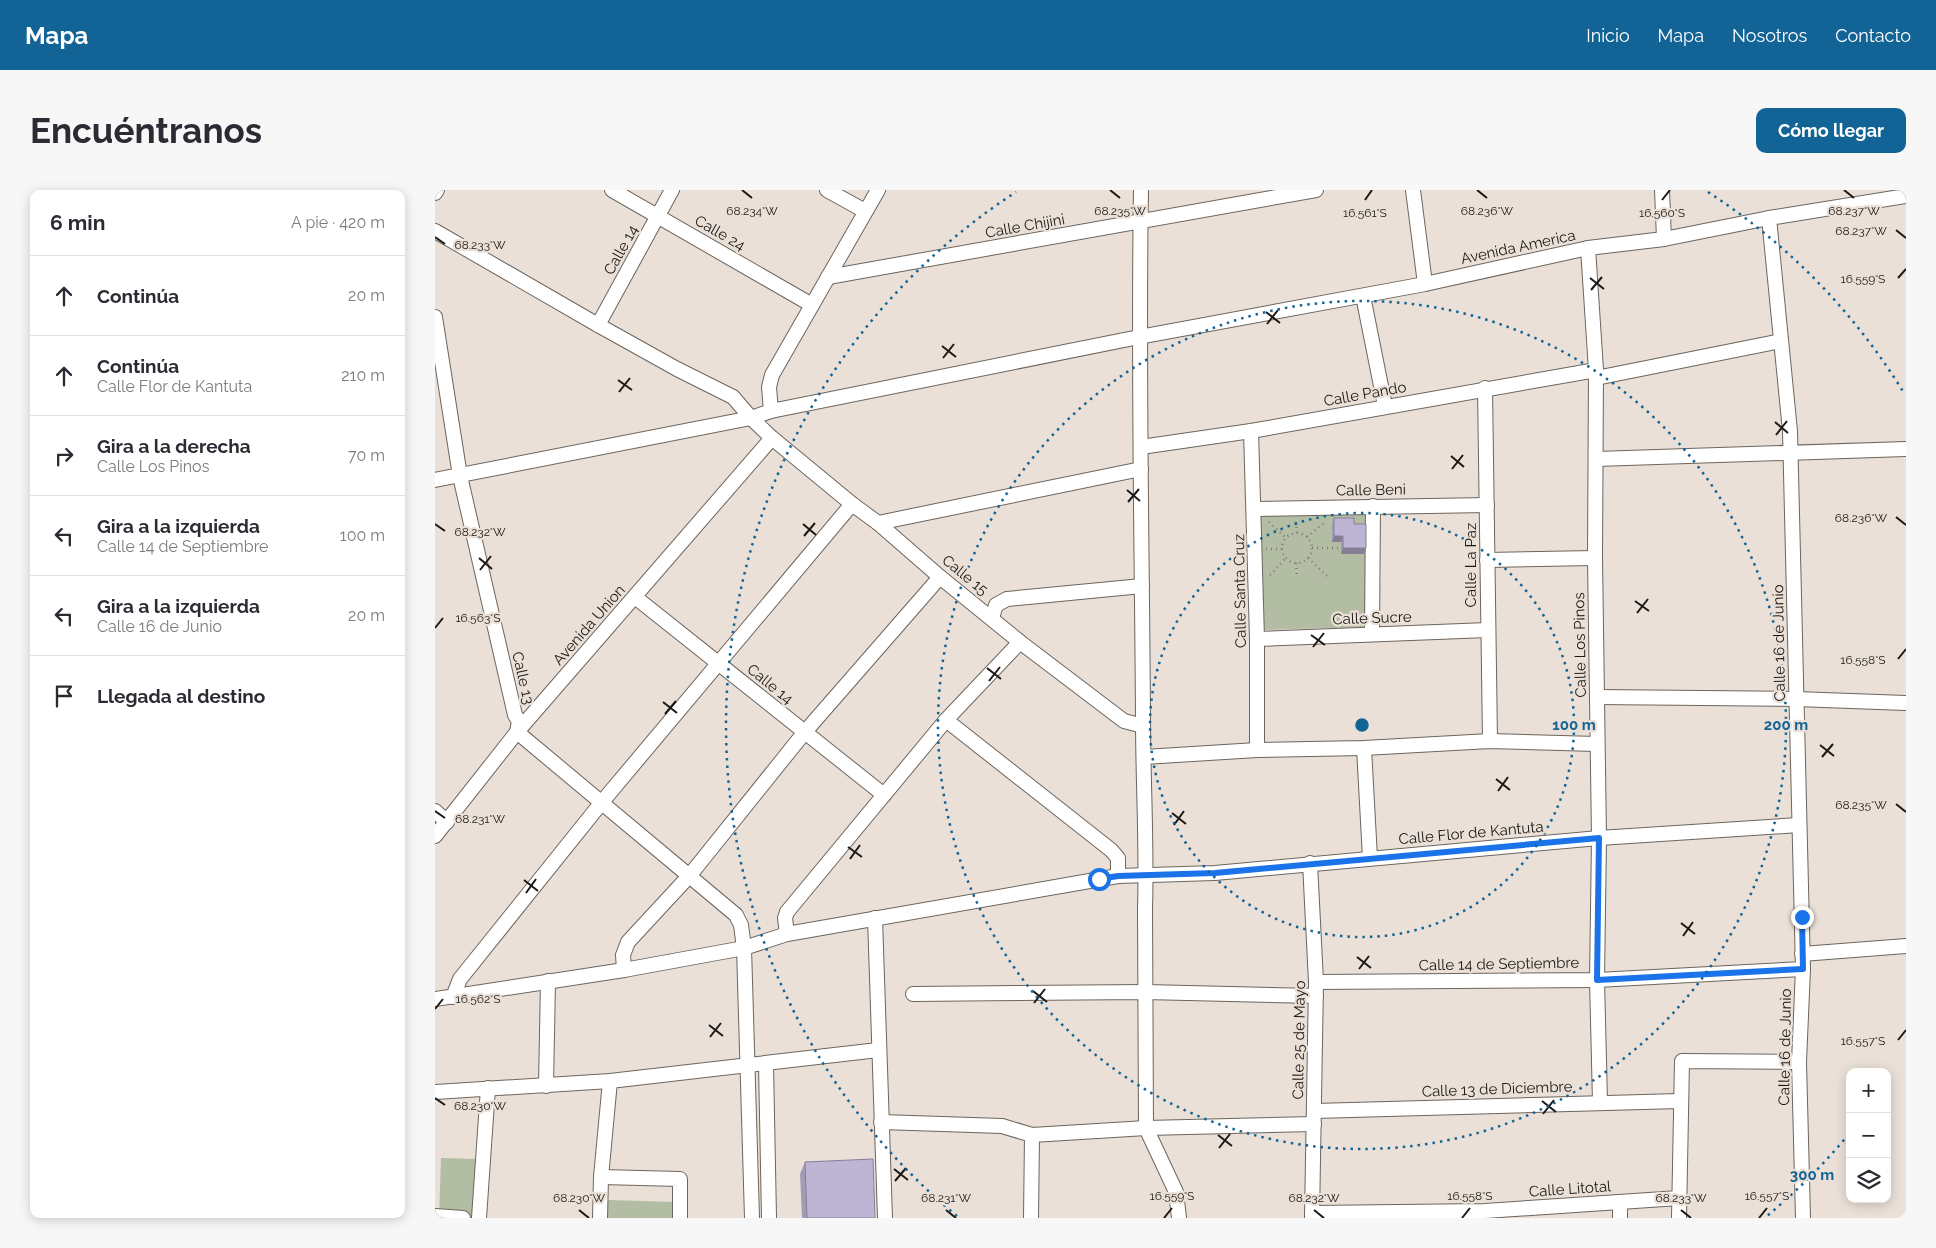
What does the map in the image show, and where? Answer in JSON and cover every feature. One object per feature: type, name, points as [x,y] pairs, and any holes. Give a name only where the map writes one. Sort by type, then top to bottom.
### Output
[{"type":"street","name":"Calle 24","points":[[612,190],[812,305]]},
{"type":"street","name":"Calle 14","points":[[598,325],[672,190]]},
{"type":"street","points":[[827,190],[865,212]]},
{"type":"street","points":[[771,411],[769,387],[772,375],[877,190]]},
{"type":"street","points":[[1141,190],[1139,337],[1146,876],[1146,1128],[1176,1192],[1179,1218]]},
{"type":"street","name":"Calle Chijini","points":[[828,277],[1317,190]]},
{"type":"street","points":[[1413,190],[1425,284]]},
{"type":"street","points":[[1662,190],[1664,239]]},
{"type":"street","name":"Avenida America","points":[[435,480],[751,418],[771,411],[1139,337],[1425,284],[1588,248],[1664,239],[1769,218],[1906,196]]},
{"type":"street","name":"Calle 16 de Junio","points":[[1769,218],[1791,454],[1803,954],[1799,1062],[1803,1218]]},
{"type":"street","points":[[435,231],[598,325],[677,369],[733,397],[751,418]]},
{"type":"street","name":"Calle Los Pinos","points":[[1588,248],[1596,374],[1595,558],[1599,838],[1597,980],[1600,1102]]},
{"type":"street","points":[[1363,296],[1385,406]]},
{"type":"street","name":"Calle 13","points":[[435,317],[460,476],[515,716],[519,721],[517,732]]},
{"type":"street","name":"Calle Pando","points":[[1141,447],[1251,431],[1485,388],[1596,374],[1781,341]]},
{"type":"street","name":"Calle La Paz","points":[[1485,388],[1490,741]]},
{"type":"street","name":"Calle 15","points":[[751,418],[772,438],[852,504],[879,523],[940,577],[1019,642],[1124,722],[1143,726]]},
{"type":"street","name":"Calle Santa Cruz","points":[[1251,431],[1257,639],[1257,750]]},
{"type":"street","name":"Avenida Union","points":[[435,836],[517,732],[772,438]]},
{"type":"street","points":[[1596,459],[1906,449]]},
{"type":"street","points":[[879,523],[1141,469]]},
{"type":"street","points":[[453,997],[460,979],[602,802],[852,504]]},
{"type":"street","name":"Calle Beni","points":[[1254,509],[1487,505]]},
{"type":"street","points":[[1371,634],[1373,506]]},
{"type":"street","points":[[1487,560],[1595,558]]},
{"type":"street","points":[[624,970],[623,955],[627,942],[690,875],[804,732],[940,577]]},
{"type":"street","points":[[992,618],[996,605],[1007,599],[1142,586]]},
{"type":"street","name":"Calle 14","points":[[635,596],[884,795]]},
{"type":"street","name":"Calle Sucre","points":[[1257,639],[1488,630]]},
{"type":"street","points":[[787,934],[785,918],[787,912],[946,720],[1019,642]]},
{"type":"street","points":[[1597,697],[1796,699],[1906,703]]},
{"type":"street","points":[[946,720],[1111,850],[1118,858],[1118,876]]},
{"type":"street","points":[[517,732],[690,875],[736,915],[741,925],[744,948],[752,1218]]},
{"type":"street","points":[[1144,758],[1257,750],[1364,748],[1490,741],[1597,744]]},
{"type":"street","points":[[1364,748],[1370,858]]},
{"type":"street","points":[[435,811],[447,822]]},
{"type":"street","name":"Calle Flor de Kantuta","points":[[435,999],[624,970],[744,948],[787,934],[1118,876],[1215,873],[1599,838],[1799,826]]},
{"type":"street","name":"Calle 25 de Mayo","points":[[1310,863],[1316,982],[1312,1216]]},
{"type":"street","points":[[875,918],[885,1218]]},
{"type":"street","points":[[1803,954],[1906,946]]},
{"type":"street","name":"Calle 14 de Septiembre","points":[[1316,982],[1597,980],[1803,969]]},
{"type":"street","points":[[546,1086],[548,981]]},
{"type":"street","points":[[913,994],[1145,992],[1316,996]]},
{"type":"street","points":[[435,1092],[610,1082],[878,1050]]},
{"type":"street","points":[[1679,1218],[1682,1061],[1799,1062]]},
{"type":"street","points":[[766,1064],[769,1218]]},
{"type":"street","points":[[600,1218],[601,1177],[610,1082]]},
{"type":"street","points":[[479,1218],[489,1088]]},
{"type":"street","name":"Calle 13 de Diciembre","points":[[1032,1135],[1314,1117],[1600,1102],[1681,1101]]},
{"type":"street","points":[[881,1122],[1003,1126],[1032,1135],[1031,1218]]},
{"type":"street","points":[[601,1177],[680,1179],[680,1218]]},
{"type":"street","name":"Calle Litotal","points":[[1312,1216],[1485,1215],[1679,1198]]},
{"type":"street","points":[[1620,1202],[1621,1218]]},
{"type":"street","points":[[435,1216],[463,1218]]},
{"type":"path","points":[[1296,518],[1297,533]]},
{"type":"path","points":[[1307,537],[1329,518]]},
{"type":"path","points":[[1297,533],[1307,537],[1312,548],[1308,558],[1300,563],[1286,558],[1282,549],[1288,536],[1297,533]]},
{"type":"path","points":[[1312,548],[1338,548]]},
{"type":"path","points":[[1265,549],[1282,549]]},
{"type":"path","points":[[1265,579],[1286,558]]},
{"type":"path","points":[[1308,558],[1329,578]]},
{"type":"path","points":[[1296,563],[1297,578]]},
{"type":"green space","points":[[1261,515],[1366,515],[1365,627],[1263,630]]},
{"type":"green space","points":[[441,1158],[476,1159],[474,1218],[439,1218]]},
{"type":"green space","points":[[608,1200],[676,1202],[676,1218],[608,1218]]},
{"type":"building","points":[[1334,518],[1354,518],[1354,524],[1366,524],[1366,548],[1343,548],[1343,536],[1334,536]]},
{"type":"building","points":[[873,1159],[875,1218],[807,1218],[805,1162]]},
{"type":"route","points":[[1099,879],[1118,876],[1215,873],[1599,838],[1597,980],[1803,969],[1802,917]]}]
